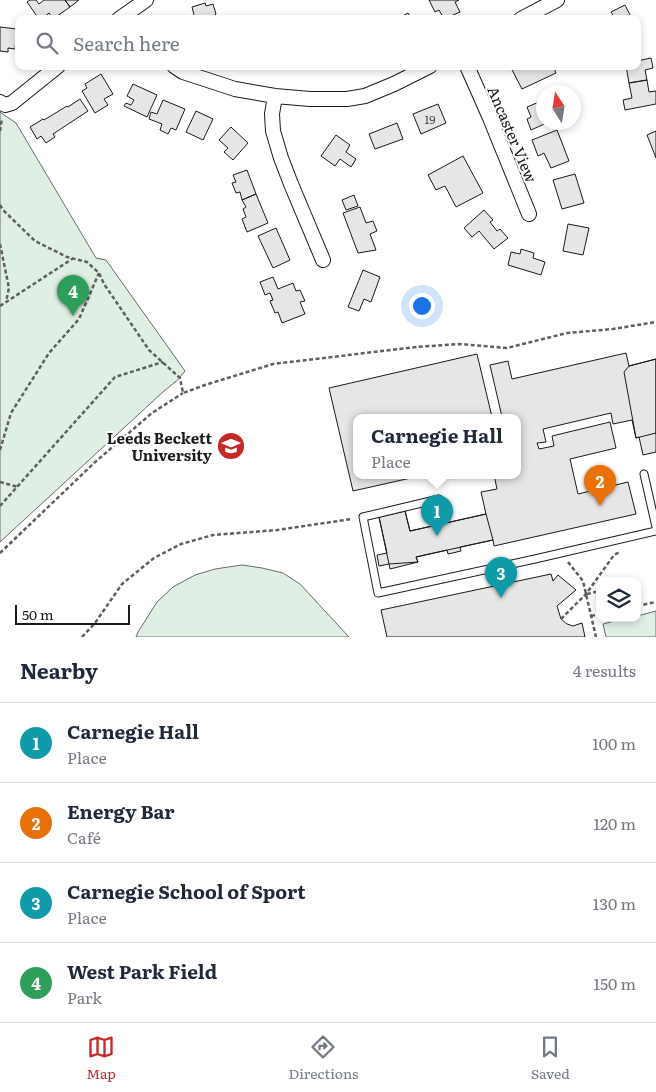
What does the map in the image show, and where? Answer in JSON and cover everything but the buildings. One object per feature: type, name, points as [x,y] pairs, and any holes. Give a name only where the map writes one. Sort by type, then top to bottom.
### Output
[{"type":"street","points":[[124,15],[146,0]]},
{"type":"street","points":[[529,15],[557,0]]},
{"type":"street","points":[[0,102],[5,105],[12,103],[53,70]]},
{"type":"street","points":[[180,70],[235,88],[275,96],[310,99],[347,99],[365,96],[422,70]]},
{"type":"street","name":"Ancaster View","points":[[469,70],[529,214]]},
{"type":"street","points":[[275,96],[272,114],[273,131],[280,158],[323,260]]},
{"type":"lane","points":[[439,499],[363,517],[378,593],[656,529],[644,474]]},
{"type":"path","points":[[0,206],[35,241],[67,257],[87,262],[100,273],[104,284],[149,350],[180,378],[183,393]]},
{"type":"path","points":[[0,244],[8,288],[6,302]]},
{"type":"path","points":[[0,306],[73,259]]},
{"type":"path","points":[[0,450],[11,413],[49,353],[79,319],[100,273]]},
{"type":"path","points":[[0,553],[94,463],[152,413],[183,393],[205,385],[273,364],[425,346],[460,344],[507,348],[567,333],[613,329],[656,322]]},
{"type":"path","points":[[0,506],[115,378],[163,362]]},
{"type":"path","points":[[0,482],[18,487]]},
{"type":"path","points":[[82,637],[95,623],[122,584],[154,558],[181,544],[213,534],[277,530],[363,517]]},
{"type":"path","points":[[561,619],[586,594],[614,555],[622,550]]},
{"type":"path","points":[[561,552],[583,581],[596,637]]},
{"type":"path","points":[[586,594],[596,592]]},
{"type":"path","points":[[641,605],[656,602]]},
{"type":"path","points":[[591,616],[596,615]]},
{"type":"green space","points":[[0,112],[16,123],[96,258],[106,260],[185,371],[180,378],[0,542]]},
{"type":"green space","points":[[242,565],[283,573],[300,584],[349,637],[136,637],[157,602],[173,587],[195,575],[215,569]]},
{"type":"green space","points":[[656,611],[656,637],[606,637],[603,624],[611,622],[641,622],[641,615]]},
{"type":"place","name":"West Park Field","points":[[73,316]]},
{"type":"place","name":"Leeds Beckett University","points":[[231,446]]},
{"type":"place","name":"Energy Bar","points":[[600,506]]},
{"type":"place","name":"Carnegie Hall","points":[[437,536]]},
{"type":"place","name":"Carnegie School of Sport","points":[[501,598]]}]
